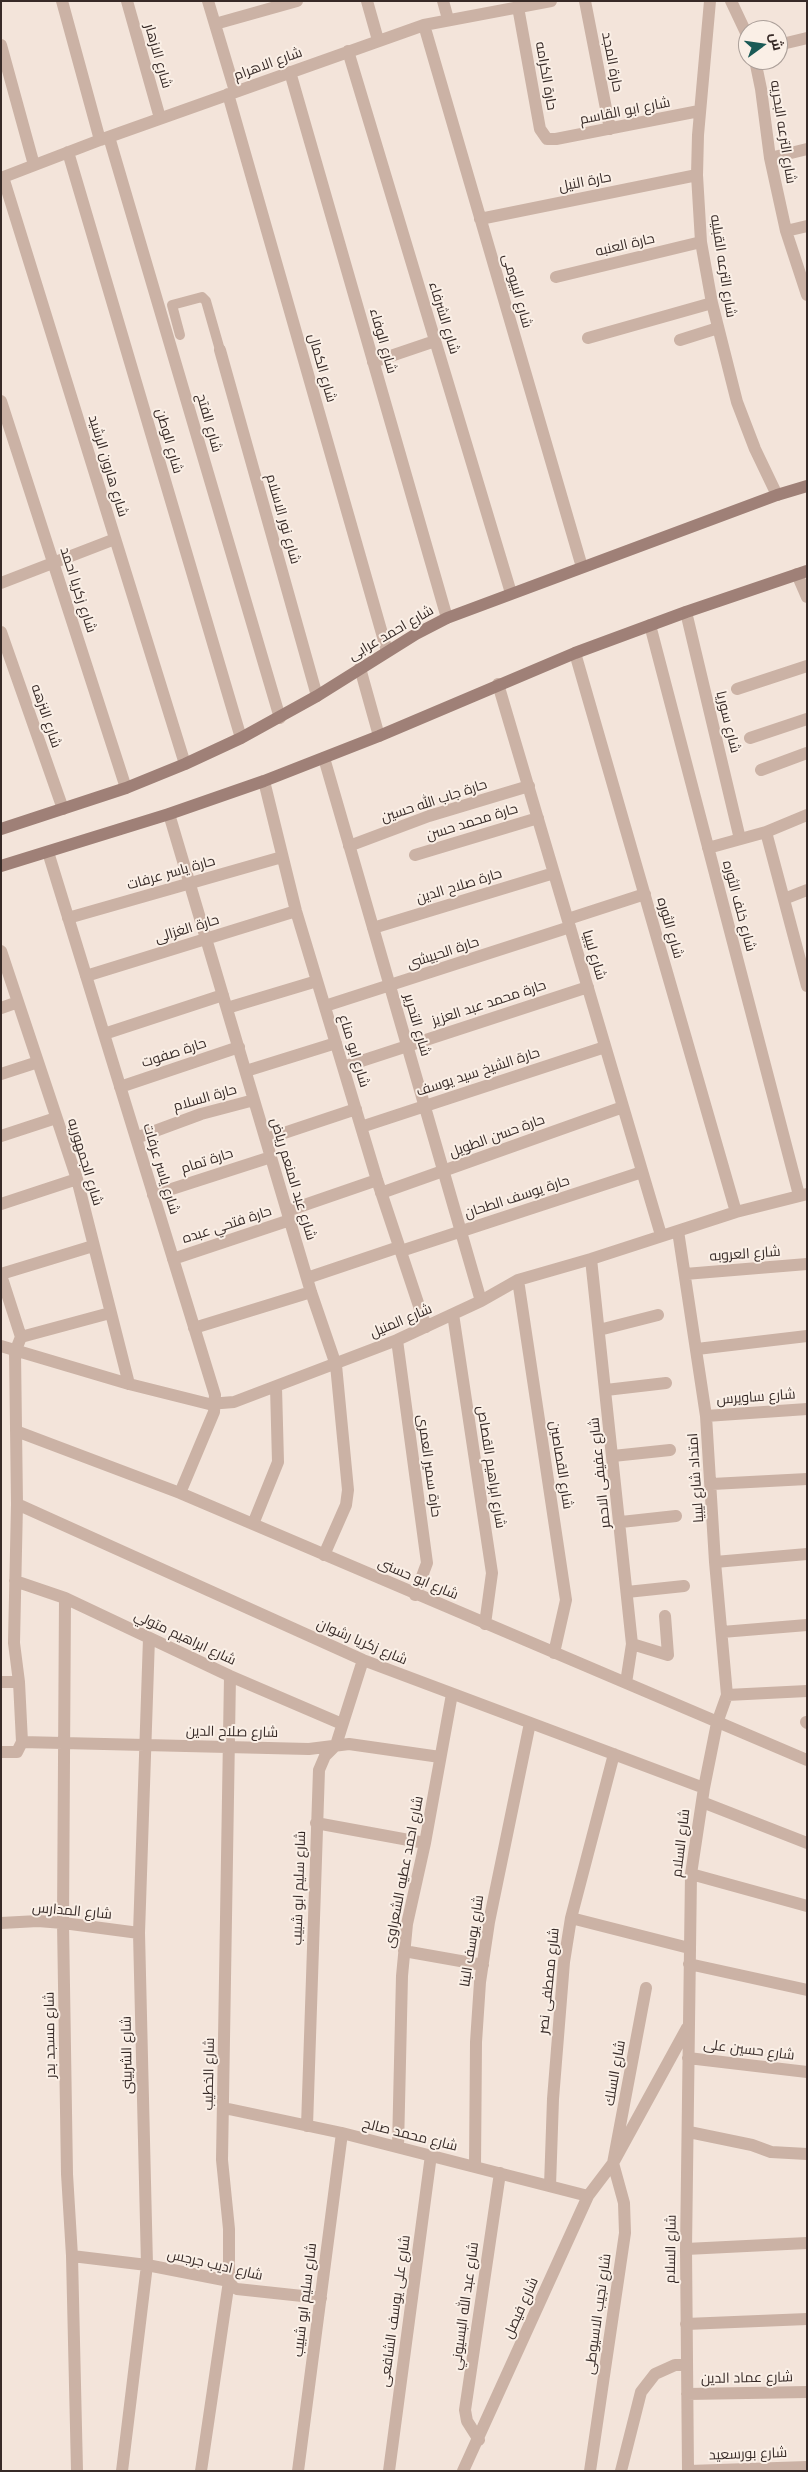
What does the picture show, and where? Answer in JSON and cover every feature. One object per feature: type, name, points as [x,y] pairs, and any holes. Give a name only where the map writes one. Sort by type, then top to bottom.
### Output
[{"type":"street","name":"شارع الفتح","points":[[62,1],[280,718]]},
{"type":"street","name":"شارع الازهار","points":[[127,1],[160,118]]},
{"type":"street","name":"شارع الكمال","points":[[208,1],[387,651]]},
{"type":"street","points":[[215,24],[297,1]]},
{"type":"street","points":[[367,1],[378,40]]},
{"type":"street","points":[[443,1],[448,19]]},
{"type":"street","name":"شارع الاهرام","points":[[2,177],[160,118],[424,25],[509,6],[551,1]]},
{"type":"street","name":"حارة المجد","points":[[585,1],[610,129]]},
{"type":"street","name":"شارع الترعه القبليه","points":[[710,1],[700,111],[697,175],[701,242],[712,303],[730,378],[745,426],[777,495]]},
{"type":"street","points":[[731,1],[740,20]]},
{"type":"street","name":"حارة الكرامه","points":[[509,6],[540,128],[544,137],[556,139]]},
{"type":"street","name":"شارع البيومى","points":[[424,25],[582,567]]},
{"type":"street","points":[[788,43],[807,38]]},
{"type":"street","points":[[1,45],[34,165]]},
{"type":"street","name":"شارع الشرفاء","points":[[348,51],[511,593]]},
{"type":"street","name":"شارع الترعه البحريه","points":[[757,70],[770,158],[786,232],[807,296]]},
{"type":"street","name":"شارع الوفاء","points":[[290,72],[447,618]]},
{"type":"street","name":"شارع ابو القاسم","points":[[556,139],[700,111]]},
{"type":"street","points":[[770,158],[807,149]]},
{"type":"street","name":"شارع الوطن","points":[[68,152],[241,738]]},
{"type":"street","name":"حارة النيل","points":[[480,219],[697,175]]},
{"type":"street","name":"شارع هارون الرشيد","points":[[2,177],[185,764]]},
{"type":"street","points":[[786,232],[807,226]]},
{"type":"street","name":"حارة العنبه","points":[[556,277],[701,242]]},
{"type":"street","points":[[588,338],[712,303]]},
{"type":"street","points":[[680,340],[718,328]]},
{"type":"street","points":[[373,362],[435,341]]},
{"type":"street","name":"شارع نور الاسلام","points":[[220,350],[317,696]]},
{"type":"street","name":"شارع زكريا احمد","points":[[1,401],[126,788]]},
{"type":"street","name":"شارع احمد عرابى","points":[[1,829],[126,788],[185,764],[241,738],[280,718],[387,651],[447,618],[777,495],[807,486]]},
{"type":"street","points":[[1,583],[115,539]]},
{"type":"street","points":[[1,866],[169,814],[264,781],[379,736],[575,653],[686,612],[802,573],[807,597]]},
{"type":"street","name":"شارع سوريا","points":[[686,612],[740,839]]},
{"type":"street","name":"شارع خلف الثوره","points":[[650,625],[708,848],[803,1194]]},
{"type":"street","name":"شارع النزهه","points":[[1,632],[63,809]]},
{"type":"street","name":"شارع الثوره","points":[[575,653],[736,1212]]},
{"type":"street","points":[[737,689],[807,666]]},
{"type":"street","points":[[360,668],[379,736]]},
{"type":"street","name":"شارع ليبيا","points":[[498,684],[661,1235]]},
{"type":"street","points":[[750,738],[807,719]]},
{"type":"street","points":[[761,770],[807,753]]},
{"type":"street","name":"شارع التحرير","points":[[324,758],[481,1301]]},
{"type":"street","name":"شارع ابو مناع","points":[[264,781],[296,911],[381,1193],[426,1327]]},
{"type":"street","name":"حارة جاب الله حسين","points":[[349,846],[429,816],[529,786]]},
{"type":"street","name":"شارع عبد المنعم رياض","points":[[169,814],[311,1292],[336,1365],[348,1490],[346,1506],[324,1555]]},
{"type":"street","points":[[708,848],[766,832],[807,815]]},
{"type":"street","name":"حارة محمد حسن","points":[[415,855],[538,818]]},
{"type":"street","points":[[766,832],[805,970],[807,986]]},
{"type":"street","name":"شارع ياسر عرفات","points":[[48,852],[216,1395],[216,1404]]},
{"type":"street","name":"حارة ياسر عرفات","points":[[68,918],[282,857]]},
{"type":"street","name":"حارة صلاح الدين","points":[[373,928],[554,873]]},
{"type":"street","points":[[784,899],[807,890]]},
{"type":"street","name":"حارة الحبيشى","points":[[325,1006],[390,986],[645,894]]},
{"type":"street","name":"حارة الغزالى","points":[[86,976],[296,911]]},
{"type":"street","name":"شارع الجمهوريه","points":[[1,951],[76,1179],[129,1384]]},
{"type":"street","points":[[227,1008],[318,980]]},
{"type":"street","name":"حارة محمد عبد العزيز","points":[[343,1067],[588,987]]},
{"type":"street","points":[[104,1034],[223,995]]},
{"type":"street","points":[[1,1008],[18,1002]]},
{"type":"street","points":[[246,1071],[336,1043]]},
{"type":"street","name":"حارة صفوت","points":[[120,1087],[238,1047]]},
{"type":"street","name":"حارة الشيخ سيد يوسف","points":[[361,1127],[605,1047]]},
{"type":"street","points":[[1,1074],[38,1062]]},
{"type":"street","name":"حارة السلام","points":[[136,1138],[201,1114],[254,1100]]},
{"type":"street","name":"حارة حسن الطويل","points":[[381,1193],[623,1107]]},
{"type":"street","points":[[266,1139],[356,1110]]},
{"type":"street","points":[[1,1136],[56,1118]]},
{"type":"street","name":"حارة تمام","points":[[153,1195],[271,1157]]},
{"type":"street","name":"حارة يوسف الطحان","points":[[307,1278],[642,1172]]},
{"type":"street","points":[[1,1204],[76,1179]]},
{"type":"street","name":"حارة فتحي عبده","points":[[173,1259],[377,1180]]},
{"type":"street","name":"شارع المنيل","points":[[1,1346],[15,1352],[129,1384],[216,1404],[234,1402],[336,1365],[397,1340],[481,1301],[518,1280],[591,1259],[736,1212],[803,1194]]},
{"type":"street","name":"امتداد شارع ليبيا","points":[[678,1231],[697,1349],[706,1416],[712,1484],[715,1562],[727,1695],[718,1723]]},
{"type":"street","points":[[1,1752],[17,1752],[22,1742],[19,1682],[14,1643],[17,1504],[15,1352],[21,1337],[1,1275],[93,1246]]},
{"type":"street","name":"شارع عفيفى الاحمر","points":[[591,1259],[621,1522],[632,1644],[626,1684]]},
{"type":"street","name":"شارع العروبه","points":[[685,1274],[807,1264]]},
{"type":"street","name":"شارع القصاصين","points":[[518,1280],[566,1600],[554,1653]]},
{"type":"street","points":[[194,1328],[311,1292]]},
{"type":"street","points":[[21,1337],[110,1313]]},
{"type":"street","name":"شارع ابراهيم القصاص","points":[[453,1314],[491,1565],[492,1583],[485,1624]]},
{"type":"street","points":[[599,1330],[658,1315]]},
{"type":"street","points":[[697,1349],[807,1336]]},
{"type":"street","name":"حارة سمير العمرى","points":[[397,1340],[427,1563],[416,1595]]},
{"type":"street","points":[[606,1390],[666,1383]]},
{"type":"street","points":[[253,1524],[278,1462],[276,1387]]},
{"type":"street","points":[[180,1493],[216,1404]]},
{"type":"street","name":"شارع ساويرس","points":[[706,1416],[807,1409]]},
{"type":"street","name":"شارع ابو حسنى","points":[[16,1431],[180,1493],[807,1760]]},
{"type":"street","points":[[613,1456],[670,1450]]},
{"type":"street","points":[[712,1484],[807,1479]]},
{"type":"street","name":"شارع زكريا رشوان","points":[[17,1504],[363,1660],[704,1788]]},
{"type":"street","points":[[621,1522],[676,1516]]},
{"type":"street","points":[[715,1562],[807,1554]]},
{"type":"street","name":"شارع ابراهيم متولي","points":[[15,1581],[65,1598],[230,1676],[342,1724]]},
{"type":"street","points":[[627,1592],[684,1586]]},
{"type":"street","name":"شارع مسجد بدر","points":[[65,1598],[66,1744],[63,1923],[67,2174],[72,2256],[78,2471]]},
{"type":"street","points":[[632,1644],[668,1655],[666,1616]]},
{"type":"street","points":[[722,1632],[807,1625]]},
{"type":"street","name":"شارع الشربينى","points":[[122,2471],[147,2265],[139,1933],[149,1638]]},
{"type":"street","name":"شارع سليم ابو شبيب","points":[[308,2126],[319,1770],[325,1756],[336,1745],[363,1660]]},
{"type":"street","name":"شارع الخطيب","points":[[201,2471],[229,2281],[229,2229],[222,2160],[230,1676]]},
{"type":"street","points":[[1,1682],[19,1682]]},
{"type":"street","points":[[727,1695],[807,1691]]},
{"type":"street","name":"شارع احمد عطيه الشعراوى","points":[[398,2147],[404,1951],[407,1924],[425,1844],[452,1694]]},
{"type":"street","name":"شارع يوسف البنا","points":[[475,2167],[476,2042],[482,1965],[530,1723]]},
{"type":"street","name":"شارع السلام","points":[[689,2471],[686,2365],[686,2249],[691,1874],[704,1788],[718,1723]]},
{"type":"street","name":"شارع صلاح الدين","points":[[22,1742],[309,1749],[336,1745],[365,1746],[440,1757]]},
{"type":"street","name":"شارع مصطفى نصر","points":[[550,2186],[553,2099],[561,2001],[571,1918],[614,1754]]},
{"type":"street","points":[[702,1802],[807,1843]]},
{"type":"street","points":[[316,1823],[425,1844]]},
{"type":"street","points":[[691,1874],[807,1906]]},
{"type":"street","points":[[571,1918],[690,1948]]},
{"type":"street","name":"شارع المدارس","points":[[1,1923],[38,1921],[139,1933]]},
{"type":"street","points":[[404,1951],[482,1965]]},
{"type":"street","points":[[689,1964],[807,1990]]},
{"type":"street","name":"شارع السلك","points":[[613,2163],[646,1988]]},
{"type":"street","name":"شارع السلام","points":[[613,2163],[688,2027]]},
{"type":"street","name":"شارع حسين على","points":[[688,2058],[807,2072]]},
{"type":"street","name":"شارع محمد صالح","points":[[224,2108],[342,2133],[588,2196]]},
{"type":"street","points":[[689,2132],[752,2145],[771,2152],[807,2154]]},
{"type":"street","name":"شارع سليم ابو شبيب","points":[[298,2471],[342,2133]]},
{"type":"street","name":"شارع على يوسف الشافعى","points":[[389,2471],[431,2155]]},
{"type":"street","name":"شارع فيصل","points":[[464,2471],[588,2196],[613,2163]]},
{"type":"street","name":"شارع نجيب الاسيوطى","points":[[590,2471],[625,2233],[624,2203],[613,2163]]},
{"type":"street","name":"شارع عبد الله البسيوني","points":[[479,2440],[467,2421],[465,2410],[500,2173]]},
{"type":"street","points":[[686,2249],[807,2243]]},
{"type":"street","name":"شارع اديب جرجس","points":[[72,2256],[147,2265],[229,2281],[233,2287],[237,2288],[321,2298]]},
{"type":"street","points":[[686,2324],[807,2319]]},
{"type":"street","points":[[621,2471],[641,2392],[655,2374],[670,2367],[686,2365]]},
{"type":"street","name":"شارع عماد الدين","points":[[687,2394],[807,2392]]},
{"type":"street","name":"شارع بورسعيد","points":[[689,2471],[807,2467]]},
{"type":"lane","points":[[180,335],[172,305],[202,297],[206,301],[220,350]]}]
